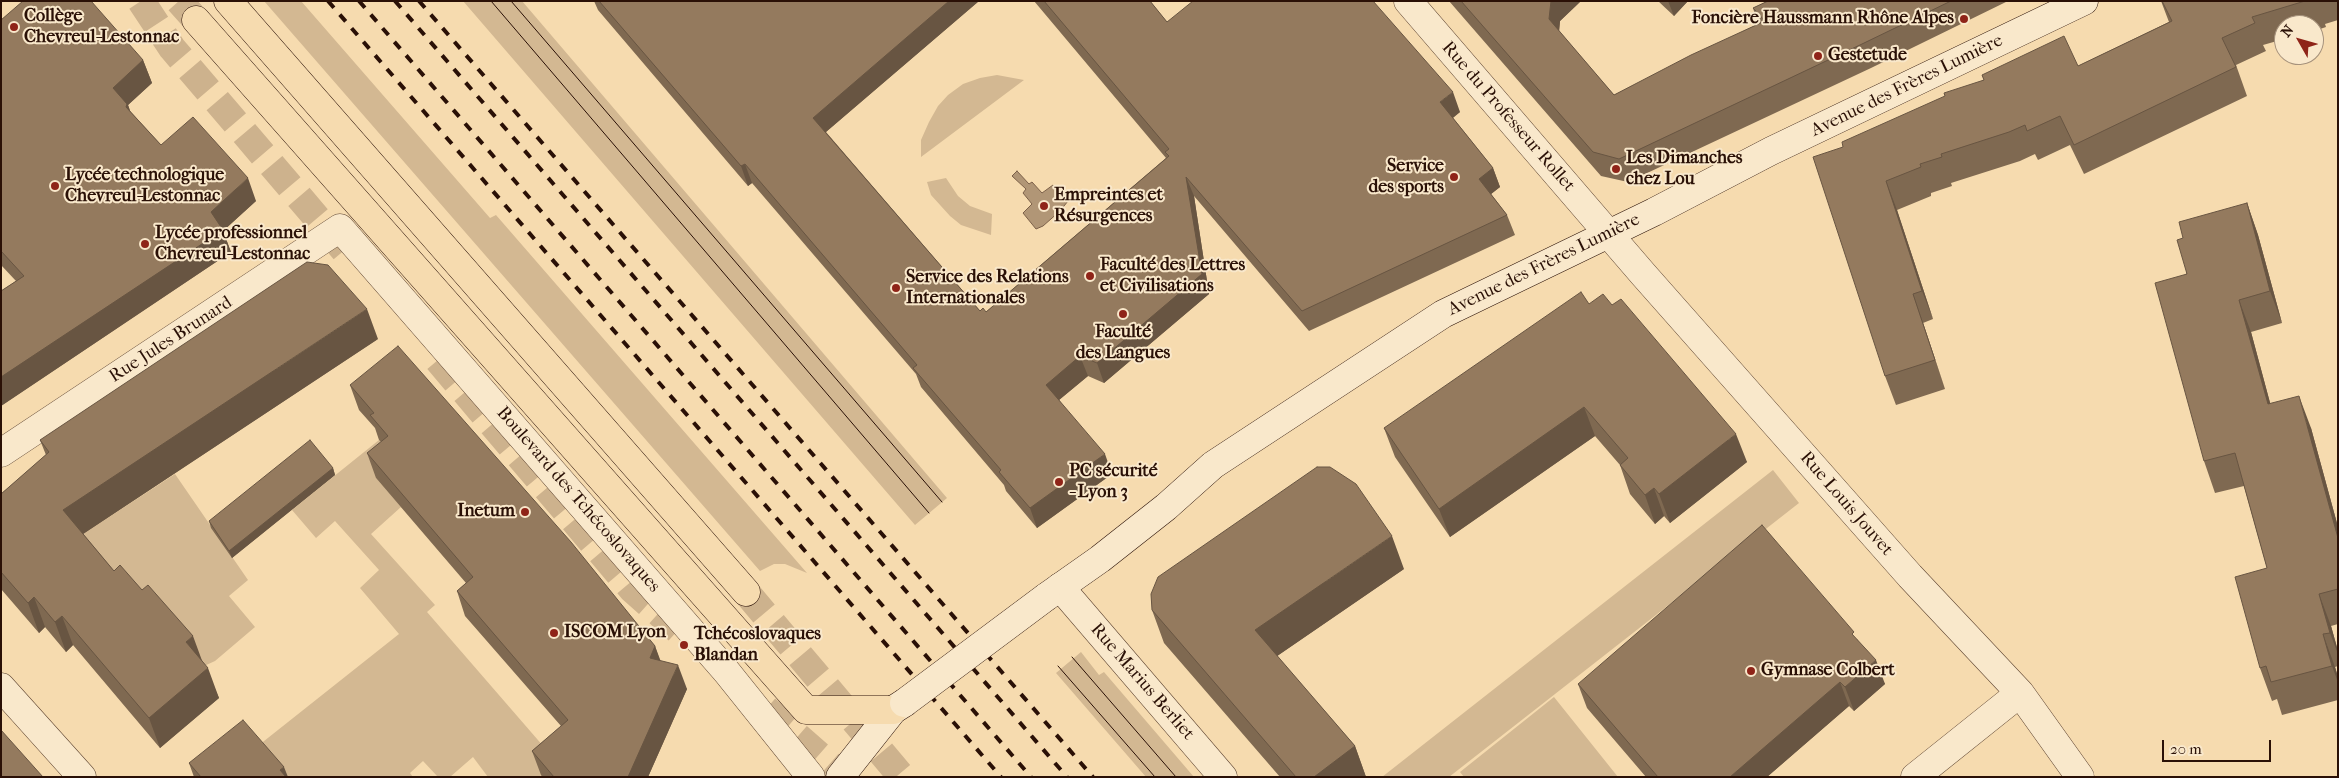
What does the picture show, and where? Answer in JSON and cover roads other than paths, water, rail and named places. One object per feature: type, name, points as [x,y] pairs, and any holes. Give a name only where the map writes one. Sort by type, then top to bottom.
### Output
[{"type":"main road","points":[[228,1],[746,592]]},
{"type":"main road","points":[[196,20],[806,710],[898,707]]},
{"type":"street","name":"Rue du Professeur Rollet","points":[[1408,1],[1608,234]]},
{"type":"street","name":"Avenue des Frères Lumière","points":[[840,777],[898,707],[1100,559],[1166,507],[1213,465],[1435,319],[1772,151],[2084,1]]},
{"type":"street","name":"Rue Jules Brunard","points":[[1,453],[340,228]]},
{"type":"street","name":"Boulevard des Tchécoslovaques","points":[[340,228],[726,671],[811,777]]},
{"type":"street","name":"Rue Louis Jouvet","points":[[1608,234],[1910,576],[2020,693],[2080,777]]},
{"type":"street","name":"Rue Marius Berliet","points":[[1053,592],[1223,777]]},
{"type":"street","points":[[1,687],[82,777]]},
{"type":"street","points":[[1915,777],[2020,693]]},
{"type":"tunnel","points":[[141,1],[172,48],[345,251]]},
{"type":"tunnel","points":[[179,1],[196,20]]},
{"type":"tunnel","points":[[438,360],[632,589],[678,630]]},
{"type":"tunnel","points":[[746,592],[902,777]]},
{"type":"tunnel","points":[[766,709],[844,777]]},
{"type":"tram line","points":[[491,1],[929,513]]},
{"type":"tram line","points":[[511,1],[942,502]]},
{"type":"tram line","points":[[1072,657],[1176,777]]},
{"type":"tram line","points":[[1058,666],[1155,777]]},
{"type":"railway","points":[[328,1],[1001,777]]},
{"type":"railway","points":[[359,1],[1031,777]]},
{"type":"railway","points":[[395,1],[1067,777]]},
{"type":"railway","points":[[419,1],[1093,777]]},
{"type":"place","name":"Foncière Haussmann Rhône Alpes","points":[[1964,19]]},
{"type":"place","name":"Collège Chevreul-Lestonnac","points":[[14,27]]},
{"type":"place","name":"Gestetude","points":[[1818,56]]},
{"type":"place","name":"Les Dimanches chez Lou","points":[[1616,169]]},
{"type":"place","name":"Service des sports","points":[[1454,177]]},
{"type":"place","name":"Lycée technologique Chevreul-Lestonnac","points":[[55,186]]},
{"type":"place","name":"Empreintes et Résurgences","points":[[1044,206]]},
{"type":"place","name":"Lycée professionnel Chevreul-Lestonnac","points":[[145,244]]},
{"type":"place","name":"Faculté des Lettres et Civilisations","points":[[1090,276]]},
{"type":"place","name":"Service des Relations Internationales","points":[[896,288]]},
{"type":"place","name":"Faculté des Langues","points":[[1123,314]]},
{"type":"place","name":"PC sécurité - Lyon 3","points":[[1059,482]]},
{"type":"place","name":"Inetum","points":[[525,512]]},
{"type":"place","name":"ISCOM Lyon","points":[[554,633]]},
{"type":"place","name":"Tchécoslovaques Blandan","points":[[684,645]]},
{"type":"place","name":"Gymnase Colbert","points":[[1751,671]]}]
